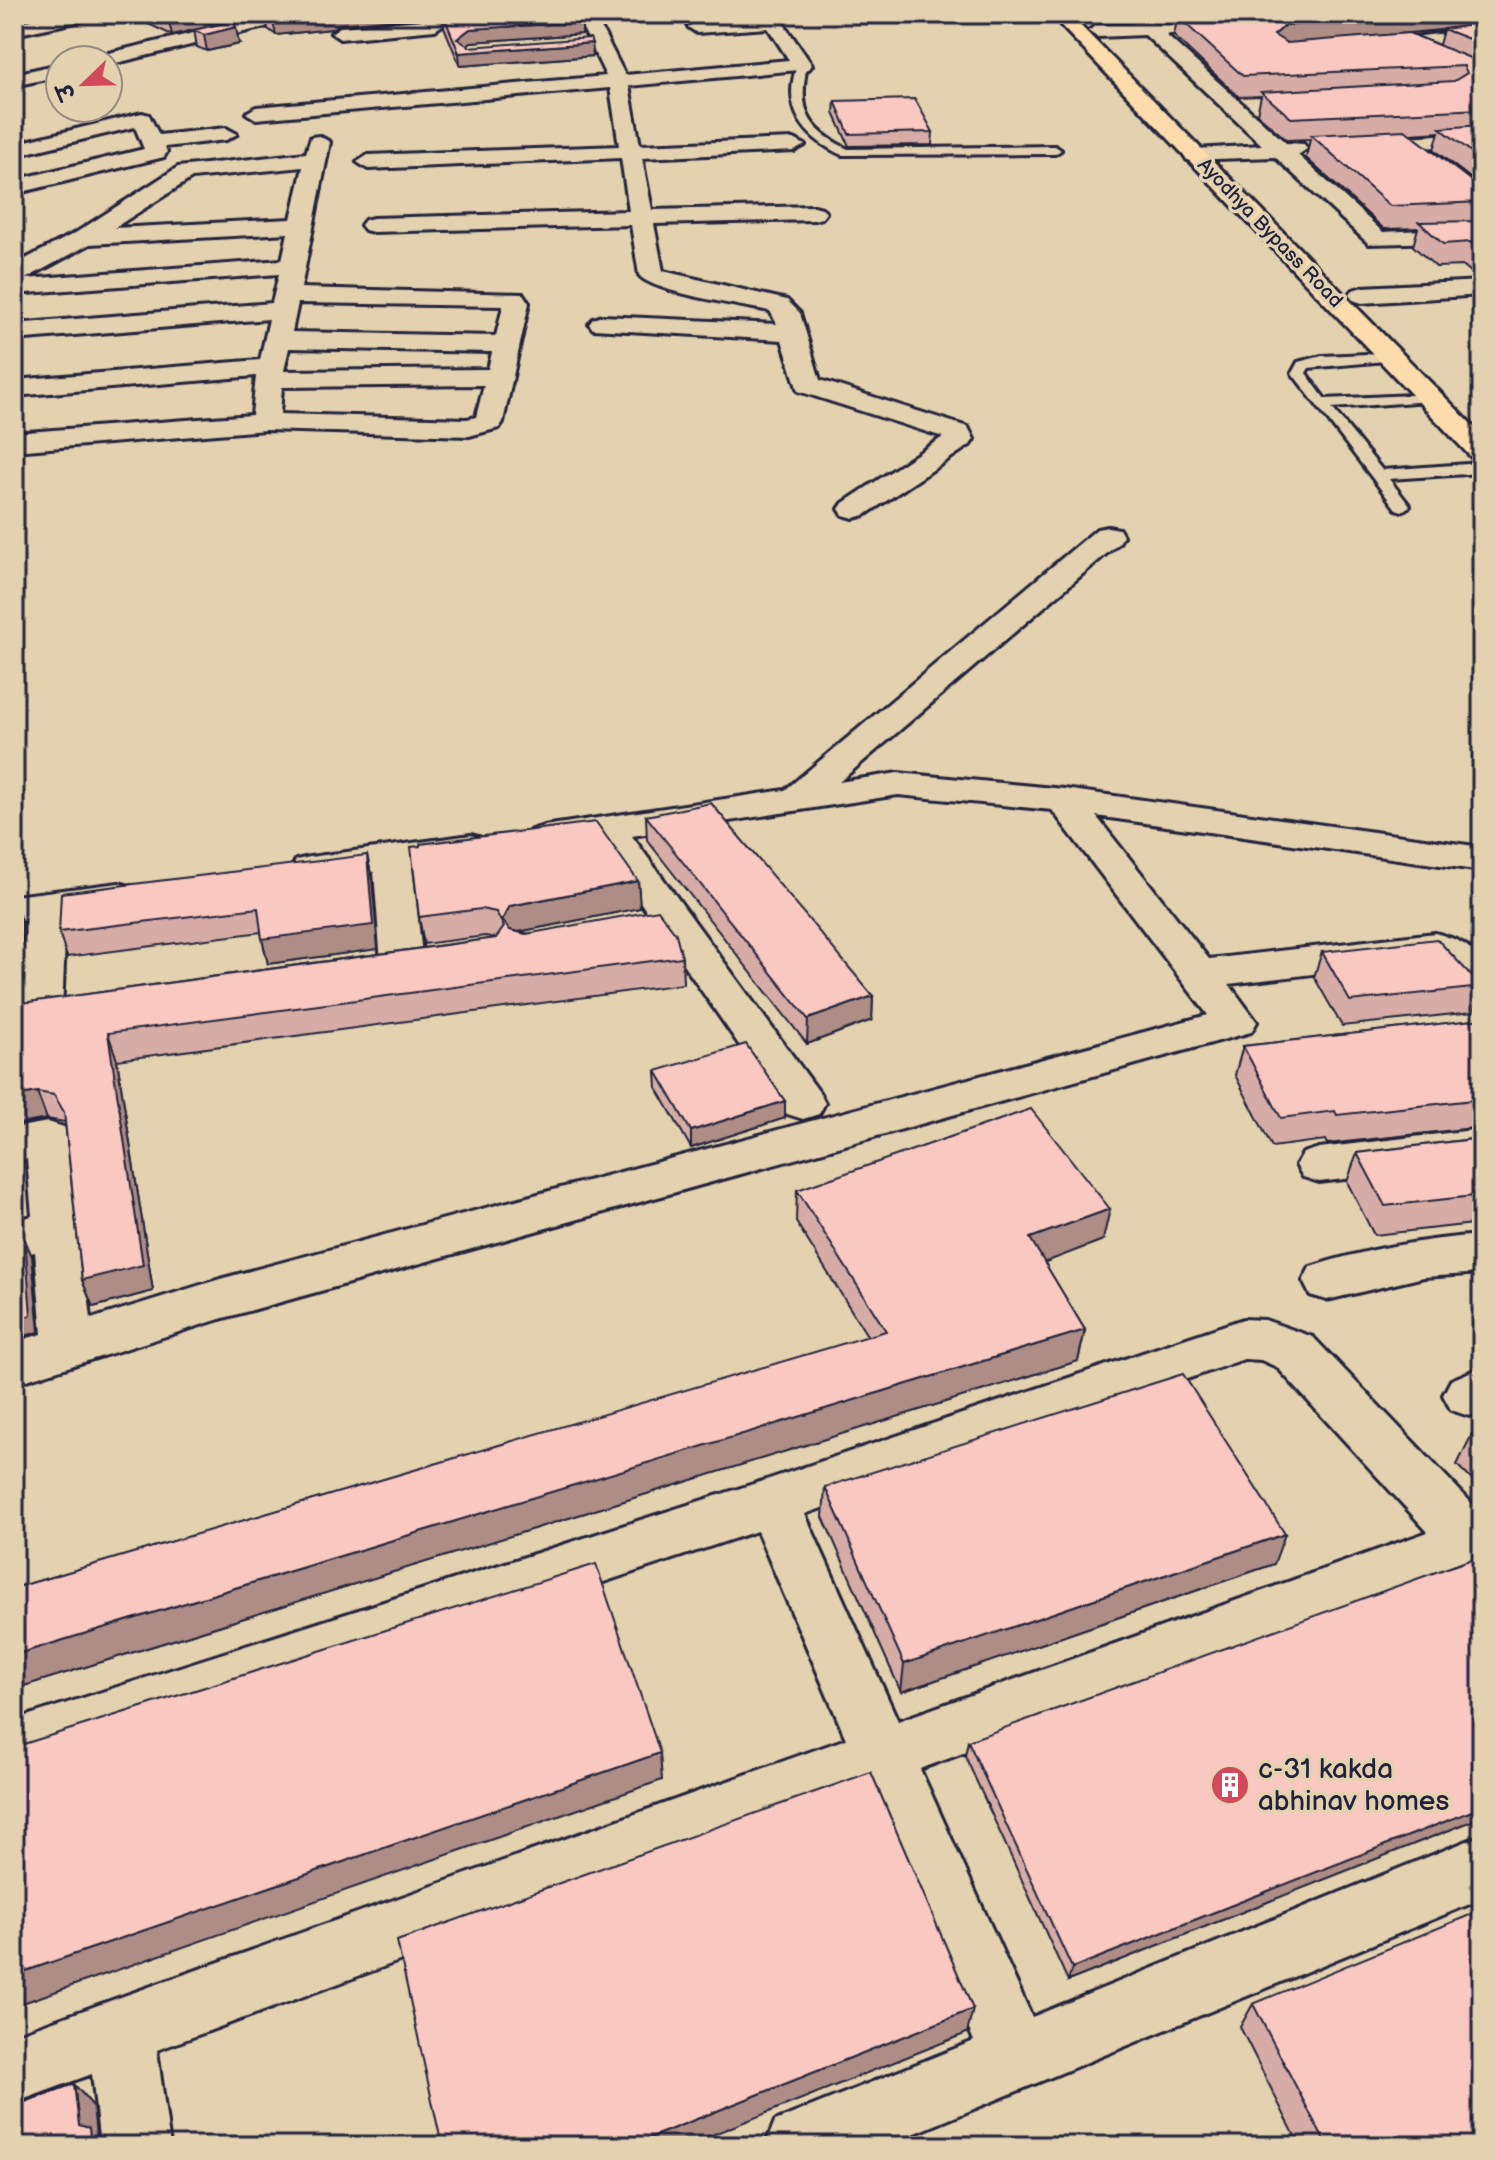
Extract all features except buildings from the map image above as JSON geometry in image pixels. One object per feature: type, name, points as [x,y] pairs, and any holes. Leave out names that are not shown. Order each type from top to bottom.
[{"type":"main road","name":"Ayodhya Bypass Road","points":[[1059,14],[1482,452]]},
{"type":"main road","name":"Ayodhya Bypass Road","points":[[1080,14],[1223,153],[1384,317]]},
{"type":"street","points":[[228,32],[204,21],[248,14]]},
{"type":"street","points":[[124,55],[296,14]]},
{"type":"street","points":[[429,15],[456,14]]},
{"type":"street","points":[[340,33],[435,24],[429,15]]},
{"type":"street","points":[[14,29],[75,17]]},
{"type":"street","points":[[256,113],[802,65],[771,18],[697,27]]},
{"type":"street","points":[[583,20],[601,42],[619,83],[649,271],[655,278],[778,305],[787,313],[808,385],[958,433],[960,439],[854,509]]},
{"type":"street","points":[[1141,22],[1377,239],[1482,234]]},
{"type":"street","points":[[1097,31],[1141,22],[1190,28]]},
{"type":"street","points":[[1365,25],[1402,45],[1444,62]]},
{"type":"street","points":[[1381,67],[1354,52],[1482,35]]},
{"type":"street","points":[[572,44],[601,42]]},
{"type":"street","points":[[760,48],[790,46]]},
{"type":"street","points":[[124,74],[215,54]]},
{"type":"street","points":[[18,89],[44,77]]},
{"type":"street","points":[[18,89],[44,88]]},
{"type":"street","points":[[1233,106],[1263,105]]},
{"type":"street","points":[[14,150],[142,119],[156,152],[14,187]]},
{"type":"street","points":[[153,144],[222,127]]},
{"type":"street","points":[[1343,147],[1482,138]]},
{"type":"street","points":[[1406,143],[1430,162]]},
{"type":"street","points":[[153,144],[186,172]]},
{"type":"street","points":[[368,162],[794,145]]},
{"type":"street","points":[[1195,155],[1312,149]]},
{"type":"street","points":[[14,275],[85,237],[186,172],[317,151],[271,373],[265,422]]},
{"type":"street","points":[[14,204],[64,175]]},
{"type":"street","points":[[279,192],[309,188]]},
{"type":"street","points":[[127,209],[173,204]]},
{"type":"street","points":[[373,225],[814,213]]},
{"type":"street","points":[[85,237],[302,225]]},
{"type":"street","points":[[14,287],[293,266]]},
{"type":"street","points":[[209,316],[215,272]]},
{"type":"street","points":[[1362,295],[1482,288]]},
{"type":"street","points":[[14,332],[209,316],[285,302],[514,299],[516,303],[489,422],[482,425],[469,428],[265,422],[14,442]]},
{"type":"street","points":[[602,324],[793,333]]},
{"type":"street","points":[[278,340],[505,344]]},
{"type":"street","points":[[14,388],[175,375],[271,373],[499,377]]},
{"type":"street","points":[[170,429],[175,375]]},
{"type":"street","points":[[799,797],[1108,536]]},
{"type":"street","points":[[282,873],[608,829],[898,784],[1064,800],[1482,859]]},
{"type":"street","points":[[14,1363],[220,1299],[1250,1037],[1064,800]]},
{"type":"street","points":[[608,829],[803,1103]]},
{"type":"street","points":[[392,857],[387,965],[444,957]]},
{"type":"street","points":[[42,1012],[30,908],[156,891]]},
{"type":"street","points":[[629,926],[672,918]]},
{"type":"street","points":[[1199,974],[1435,946],[1455,957],[1477,1017]]},
{"type":"street","points":[[14,1145],[48,1139],[36,1234],[69,1348]]},
{"type":"street","points":[[1319,1165],[1482,1146]]},
{"type":"street","points":[[1327,1281],[1424,1258],[1482,1254]]},
{"type":"street","points":[[14,1749],[772,1502],[1243,1339],[1265,1340],[1295,1352],[1477,1546],[883,1754],[14,2069]]},
{"type":"street","points":[[772,1502],[1015,2056]]},
{"type":"street","points":[[804,2145],[1482,1867]]},
{"type":"street","points":[[121,2030],[135,2146]]},
{"type":"lane","points":[[802,65],[796,101],[823,139],[846,153],[1055,150]]},
{"type":"lane","points":[[1391,357],[1322,360],[1303,365],[1299,373],[1402,506]]},
{"type":"lane","points":[[1321,404],[1429,397]]},
{"type":"lane","points":[[1378,475],[1482,468]]},
{"type":"place","name":"c-31 kakda abhinav homes","points":[[1230,1785]]}]
